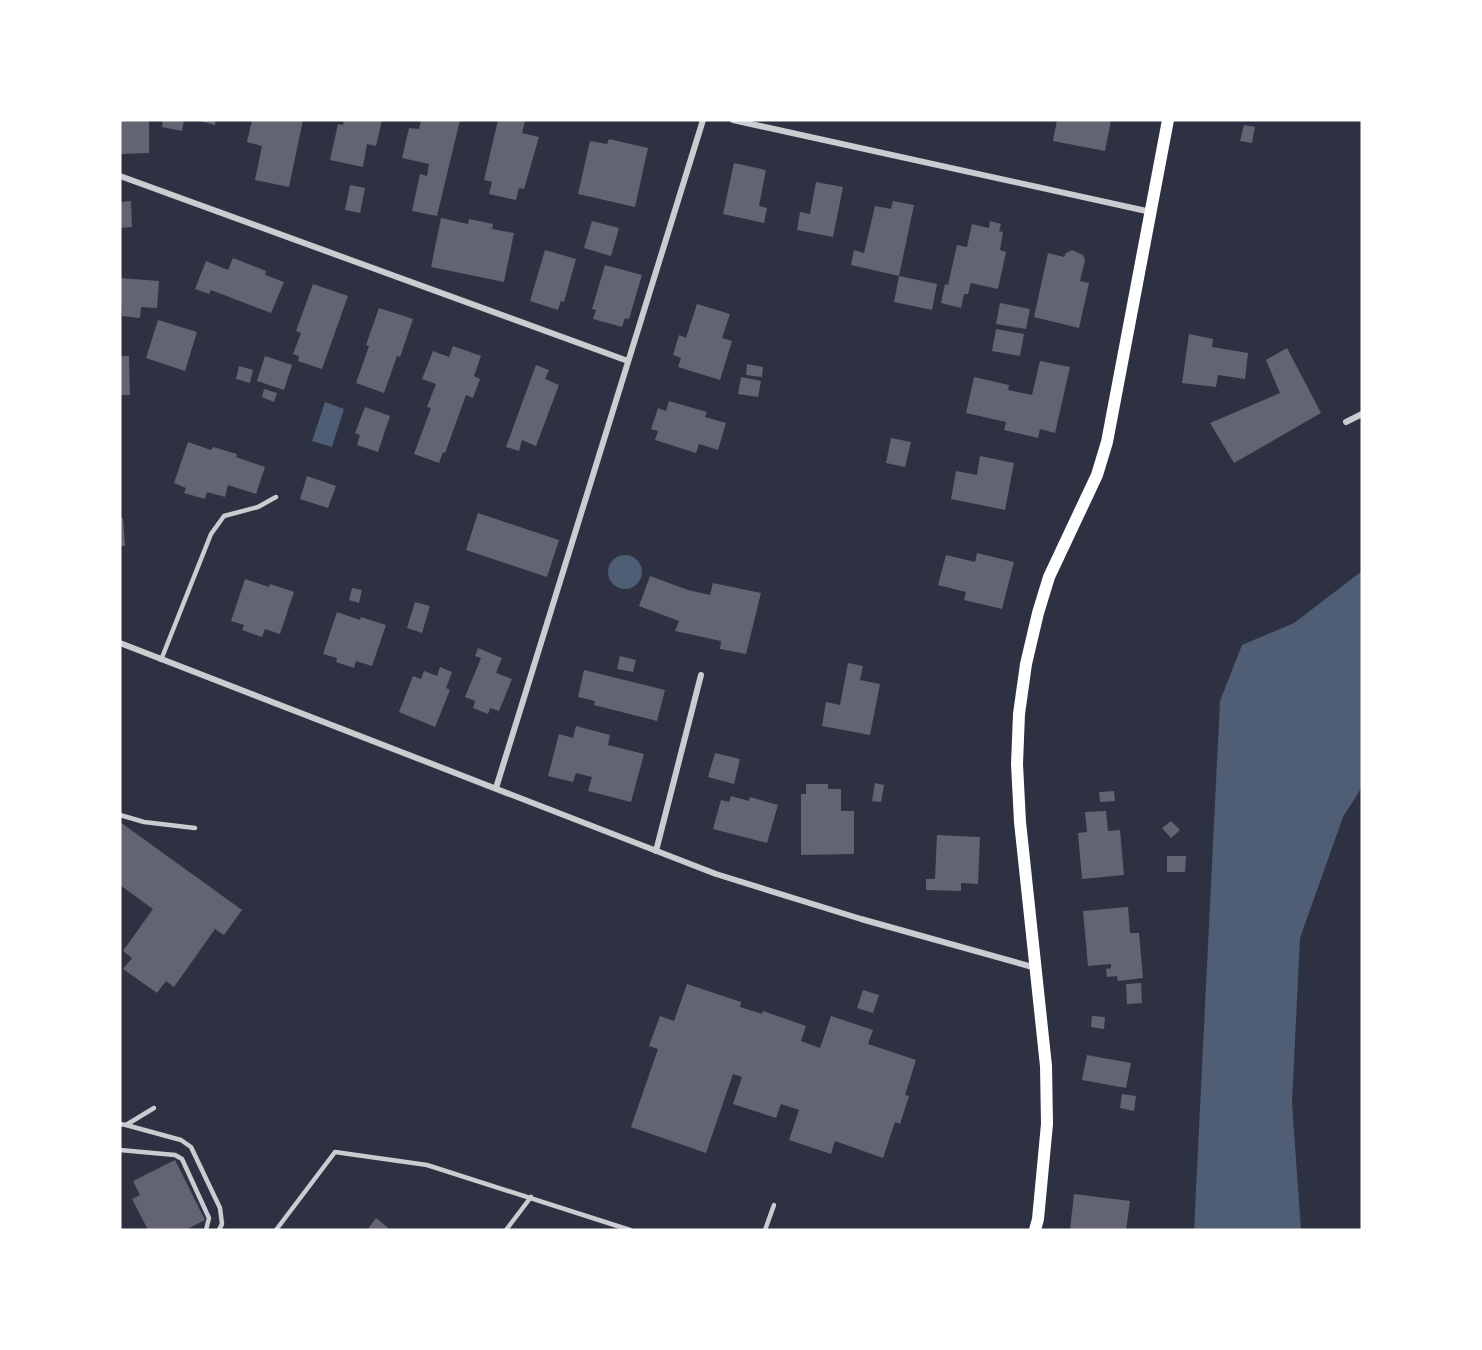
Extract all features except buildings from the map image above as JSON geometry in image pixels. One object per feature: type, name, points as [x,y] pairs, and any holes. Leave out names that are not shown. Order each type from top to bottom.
[{"type":"main road","points":[[1035,1230],[1047,1124],[1046,1066],[1020,822],[1017,764],[1020,704],[1033,633],[1046,586],[1097,474],[1107,442],[1168,120]]},
{"type":"street","points":[[496,788],[703,120]]},
{"type":"street","points":[[733,120],[1151,212]]},
{"type":"street","points":[[120,176],[628,361]]},
{"type":"street","points":[[1346,422],[1362,414]]},
{"type":"street","points":[[120,644],[716,874],[844,914],[1036,968]]},
{"type":"street","points":[[656,851],[701,675]]},
{"type":"lane","points":[[160,660],[211,534],[224,516],[258,507],[276,497]]},
{"type":"lane","points":[[120,815],[144,822],[195,828]]},
{"type":"lane","points":[[123,1125],[154,1108]]},
{"type":"lane","points":[[123,1125],[181,1140],[191,1147],[220,1208],[222,1224],[219,1230]]},
{"type":"lane","points":[[120,1150],[176,1155],[182,1159],[209,1218],[206,1230]]},
{"type":"lane","points":[[276,1230],[335,1152],[427,1165],[630,1230]]},
{"type":"lane","points":[[506,1230],[531,1197]]},
{"type":"lane","points":[[765,1230],[774,1205]]},
{"type":"water","points":[[325,402],[344,409],[332,447],[312,441]]},
{"type":"water","points":[[625,555],[637,560],[642,572],[637,584],[625,589],[613,584],[608,572],[613,560]]},
{"type":"water","points":[[1362,571],[1362,787],[1343,817],[1300,938],[1292,1103],[1301,1230],[1194,1230],[1220,701],[1242,645],[1294,623]]}]
